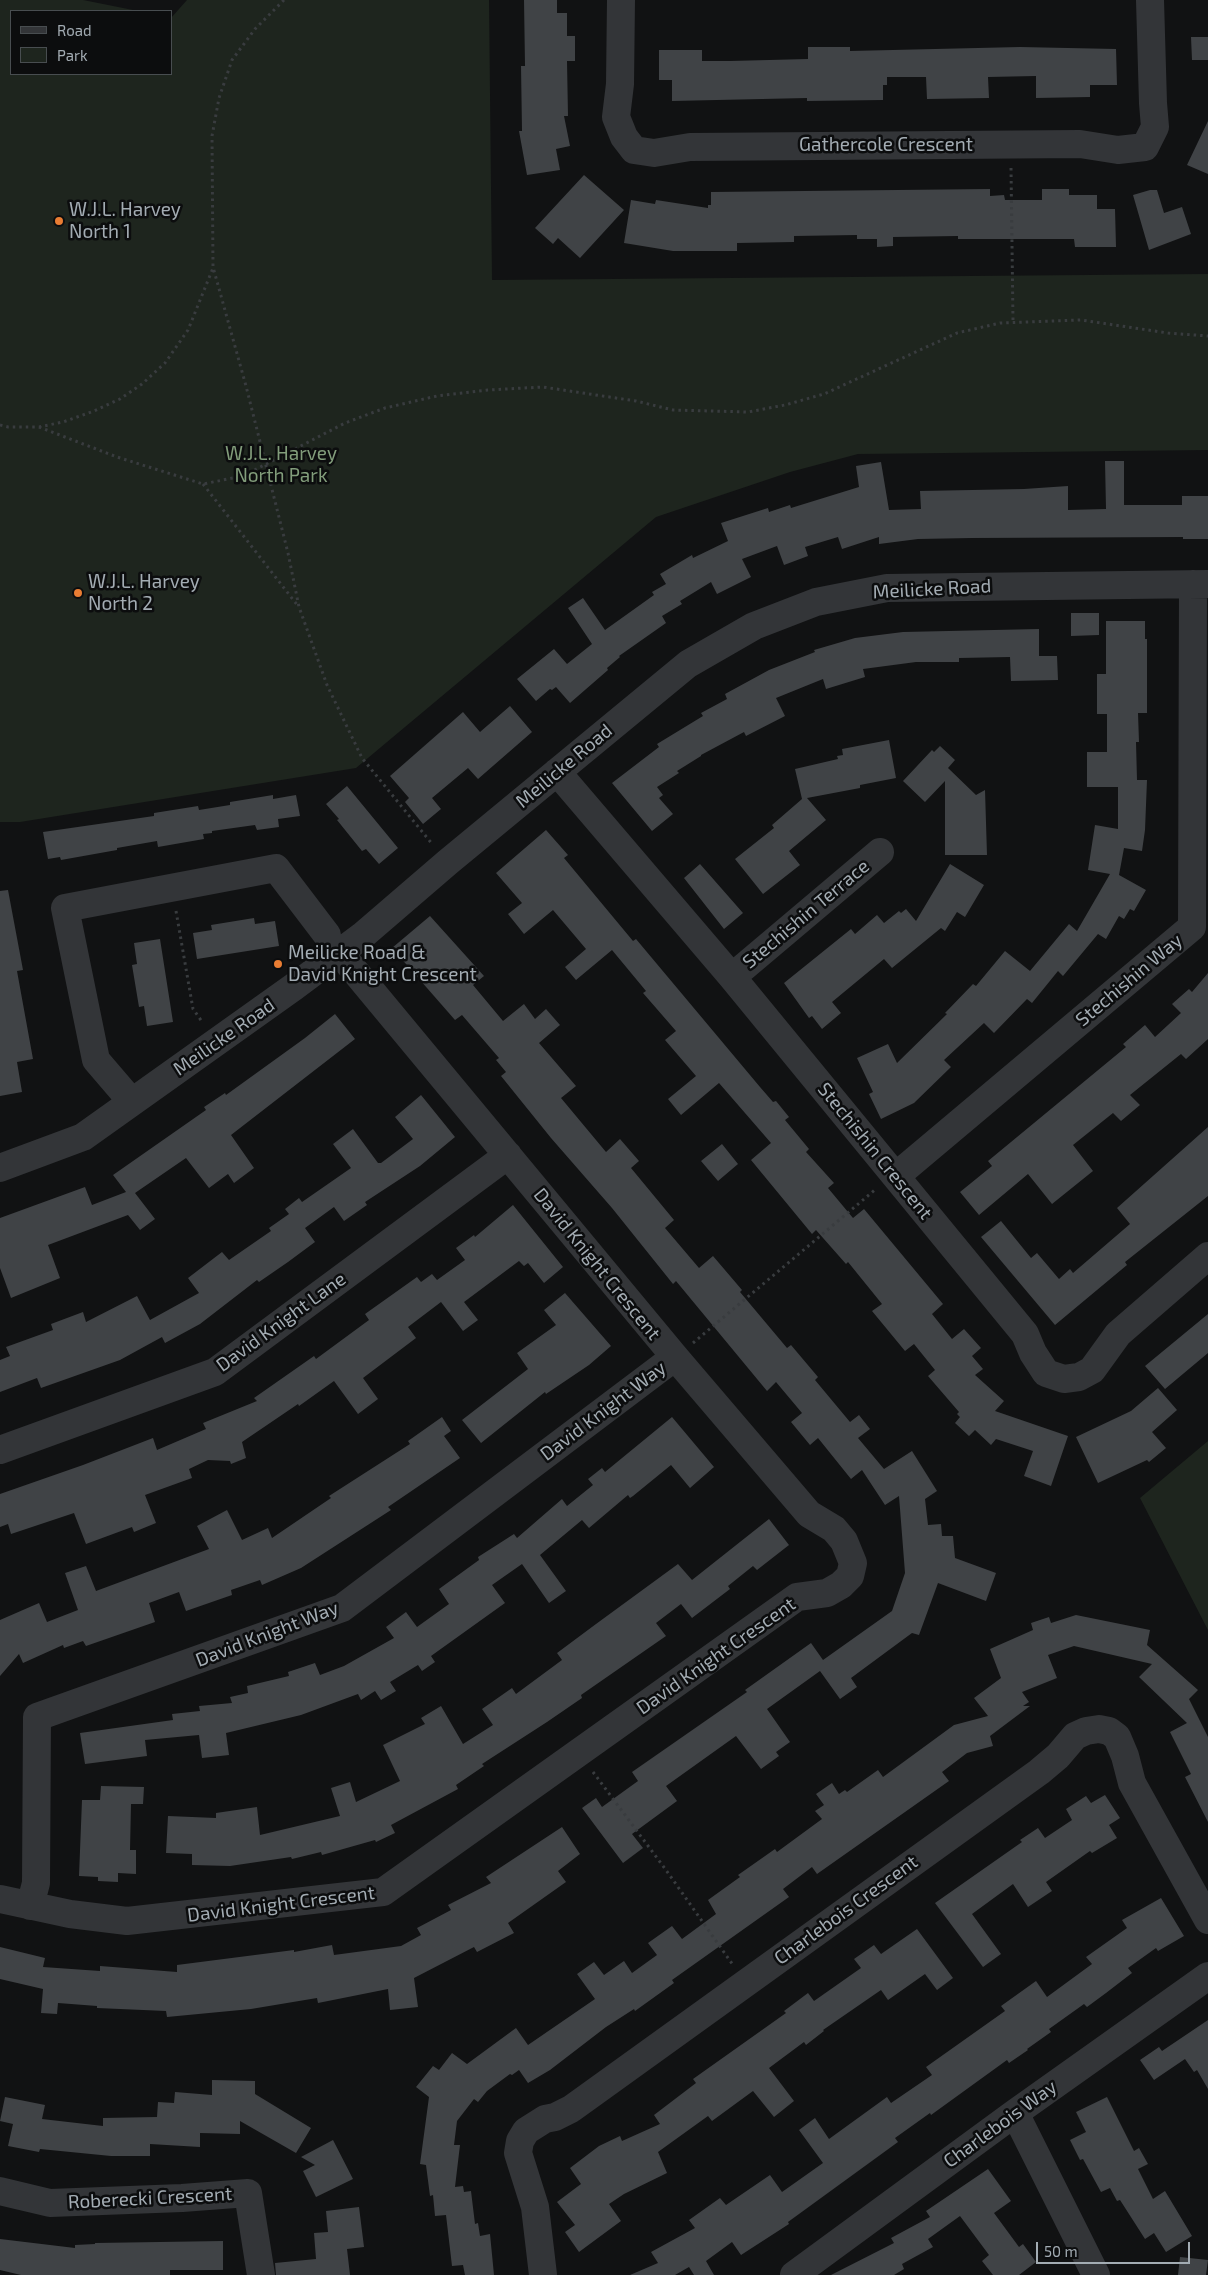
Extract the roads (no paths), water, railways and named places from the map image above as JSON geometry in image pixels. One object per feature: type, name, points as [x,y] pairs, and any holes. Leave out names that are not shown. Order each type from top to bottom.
[{"type":"street","name":"Gathercole Crescent","points":[[621,0],[620,84],[616,117],[624,137],[634,150],[654,153],[690,146],[1080,144],[1118,150],[1145,146],[1155,127],[1150,0]]},
{"type":"street","name":"Meilicke Road","points":[[0,1168],[83,1137],[216,1042],[333,944],[362,936],[688,664],[754,626],[816,602],[887,588],[1200,584]]},
{"type":"street","name":"Stechishin Way","points":[[887,1182],[1192,926],[1200,584]]},
{"type":"street","name":"Stechishin Crescent","points":[[557,772],[732,977],[887,1182],[1025,1334],[1033,1353],[1046,1373],[1064,1379],[1079,1377],[1092,1370],[1118,1334],[1208,1256]]},
{"type":"street","name":"Stechishin Terrace","points":[[732,977],[880,852]]},
{"type":"street","name":"David Knight Crescent","points":[[0,1899],[77,1915],[134,1921],[383,1892],[797,1597],[827,1592],[841,1585],[850,1576],[853,1563],[844,1541],[834,1529],[809,1514],[684,1350],[508,1155],[333,944],[276,868],[65,908],[96,1060],[132,1102]]},
{"type":"street","name":"David Knight Lane","points":[[0,1450],[215,1372],[508,1155]]},
{"type":"street","name":"David Knight Way","points":[[30,1906],[36,1883],[37,1717],[342,1608],[684,1350]]},
{"type":"street","name":"Charlebois Crescent","points":[[543,2275],[535,2207],[518,2153],[520,2141],[526,2132],[546,2120],[571,2109],[1039,1772],[1058,1756],[1075,1736],[1086,1730],[1099,1729],[1108,1731],[1121,1743],[1132,1783],[1208,1920]]},
{"type":"street","name":"Charlebois Way","points":[[798,2274],[1015,2113],[1208,1976]]},
{"type":"street","points":[[1015,2113],[1096,2275]]},
{"type":"street","name":"Roberecki Crescent","points":[[0,2191],[50,2202],[182,2198],[248,2193],[261,2275]]},
{"type":"place","name":"W.J.L. Harvey North 1","points":[[59,221]]},
{"type":"place","name":"W.J.L. Harvey North 2","points":[[78,593]]},
{"type":"place","name":"Meilicke Road & David Knight Crescent","points":[[278,964]]},
{"type":"park label","name":"W.J.L. Harvey North Park","points":[[281,465]]}]
